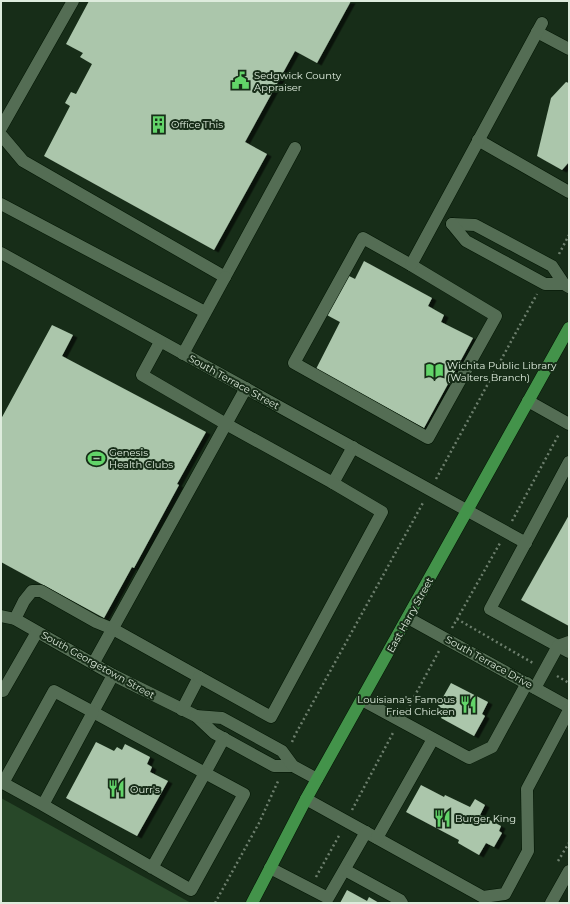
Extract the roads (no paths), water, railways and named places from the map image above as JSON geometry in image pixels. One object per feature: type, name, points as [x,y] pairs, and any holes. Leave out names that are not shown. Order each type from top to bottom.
[{"type":"main road","name":"East Harry Street","points":[[252,903],[317,779],[569,328]]},
{"type":"street","points":[[1,128],[73,1]]},
{"type":"street","points":[[411,265],[539,27],[569,49]]},
{"type":"street","points":[[1,135],[24,162],[225,277]]},
{"type":"street","points":[[478,140],[569,192]]},
{"type":"street","points":[[183,354],[295,148]]},
{"type":"street","points":[[1,204],[205,312]]},
{"type":"street","points":[[452,224],[476,225],[552,266],[566,285],[543,283],[466,241],[452,224]]},
{"type":"street","points":[[363,238],[411,265],[496,316],[428,438],[294,363],[363,238]]},
{"type":"street","name":"South Terrace Street","points":[[1,253],[526,543]]},
{"type":"street","points":[[15,619],[24,601],[32,592],[41,591],[96,622],[113,629],[271,717],[382,512],[142,375],[160,342]]},
{"type":"street","points":[[93,664],[246,388]]},
{"type":"street","points":[[528,401],[567,423]]},
{"type":"street","points":[[333,483],[353,447]]},
{"type":"street","points":[[569,462],[490,609],[564,644],[569,652]]},
{"type":"street","name":"South Georgetown Street","points":[[1,616],[15,619],[113,676],[182,710],[196,716],[222,718],[282,751],[288,763],[317,779]]},
{"type":"street","name":"South Terrace Drive","points":[[408,618],[569,708]]},
{"type":"street","points":[[2,691],[37,632]]},
{"type":"street","points":[[362,700],[469,758],[492,747],[531,686],[564,644]]},
{"type":"street","points":[[43,805],[113,676]]},
{"type":"street","points":[[182,710],[198,677]]},
{"type":"street","points":[[54,691],[205,773],[244,794],[191,890],[2,783],[54,691]]},
{"type":"street","points":[[306,799],[483,897],[505,894],[528,851],[527,789],[569,708]]},
{"type":"street","name":"South Georgetown Street","points":[[196,716],[214,733],[274,766],[288,763]]},
{"type":"street","points":[[152,868],[224,738]]},
{"type":"street","points":[[270,868],[309,888],[327,901],[345,870],[371,835],[433,739]]},
{"type":"street","points":[[345,870],[401,901]]},
{"type":"street","points":[[551,903],[569,871]]},
{"type":"place","name":"Sedgwick County Appraiser","points":[[241,81]]},
{"type":"place","name":"Office This","points":[[158,124]]},
{"type":"place","name":"Wichita Public Library (Walters Branch)","points":[[434,371]]},
{"type":"place","name":"Genesis Health Clubs","points":[[96,458]]},
{"type":"place","name":"Louisiana's Famous Fried Chicken","points":[[468,705]]},
{"type":"place","name":"Ourr's","points":[[117,789]]},
{"type":"place","name":"Burger King","points":[[442,818]]}]
